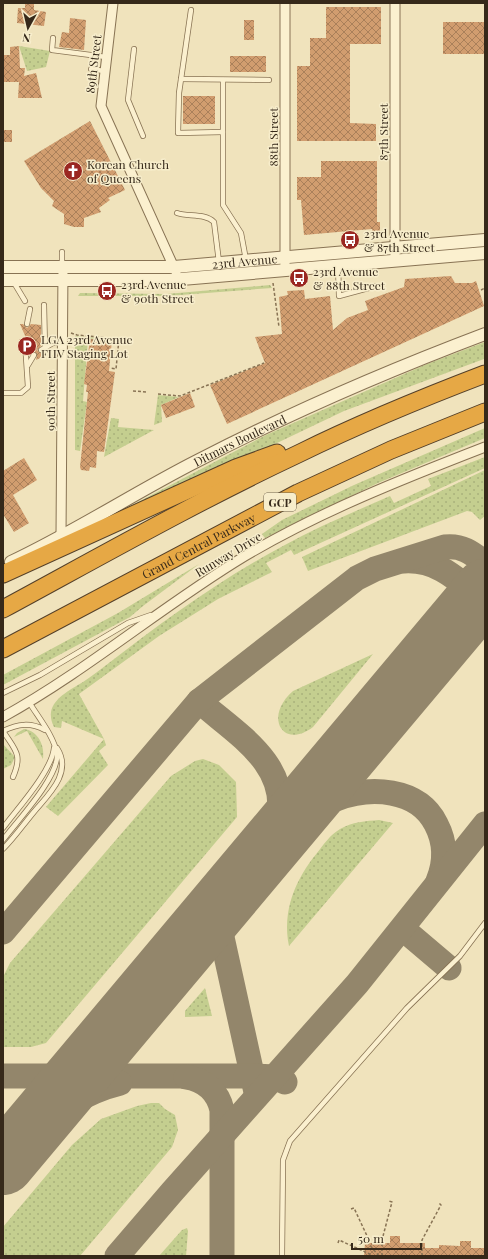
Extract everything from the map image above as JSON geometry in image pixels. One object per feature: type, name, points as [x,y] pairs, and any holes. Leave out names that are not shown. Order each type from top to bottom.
[{"type":"highway","points":[[3,574],[236,468],[359,425],[485,374]]},
{"type":"highway","name":"Grand Central Parkway","points":[[3,649],[298,493],[391,450],[485,412]]},
{"type":"highway","points":[[3,609],[243,480],[359,425]]},
{"type":"highway","points":[[3,652],[23,639]]},
{"type":"street","name":"89th Street","points":[[113,3],[101,106],[179,280]]},
{"type":"street","name":"88th Street","points":[[285,3],[285,270]]},
{"type":"street","name":"87th Street","points":[[395,3],[395,261]]},
{"type":"street","name":"23rd Avenue","points":[[3,268],[174,268],[485,240]]},
{"type":"street","name":"23rd Avenue","points":[[7,280],[179,280],[485,253]]},
{"type":"street","name":"90th Street","points":[[62,268],[62,535]]},
{"type":"street","name":"Ditmars Boulevard","points":[[3,565],[62,535],[174,473],[267,426],[370,379],[485,334]]},
{"type":"street","name":"Runway Drive","points":[[3,717],[29,702],[135,632],[162,611],[218,573],[276,540],[367,496],[485,447]]},
{"type":"lane","points":[[191,10],[181,79],[178,133],[223,132]]},
{"type":"lane","points":[[53,38],[52,50],[106,57]]},
{"type":"lane","points":[[134,49],[128,100],[143,136]]},
{"type":"lane","points":[[91,69],[104,71]]},
{"type":"lane","points":[[181,79],[269,80]]},
{"type":"lane","points":[[222,80],[223,205],[241,232],[248,273]]},
{"type":"lane","points":[[177,214],[190,217],[206,217],[214,222],[219,263]]},
{"type":"lane","points":[[62,252],[62,268]]},
{"type":"lane","points":[[338,266],[339,296],[376,286]]},
{"type":"lane","points":[[7,280],[25,301]]},
{"type":"lane","points":[[44,305],[43,349],[53,343],[62,343]]},
{"type":"lane","points":[[27,324],[30,309]]},
{"type":"lane","points":[[3,393],[25,391],[28,384],[26,342]]},
{"type":"lane","points":[[28,367],[34,355]]},
{"type":"lane","points":[[3,693],[40,675],[128,623],[162,611]]},
{"type":"lane","points":[[3,849],[56,785],[62,765],[61,756],[29,702]]},
{"type":"lane","points":[[13,777],[19,762],[18,755],[3,731],[19,724],[26,724],[47,731]]},
{"type":"lane","points":[[3,828],[47,770],[53,754],[54,744]]},
{"type":"lane","points":[[3,840],[52,775],[56,762],[54,744]]},
{"type":"lane","points":[[282,1256],[283,1160],[290,1141],[408,1008],[453,964],[485,924]]},
{"type":"path","points":[[273,283],[279,328]]},
{"type":"path","points":[[481,290],[485,288]]},
{"type":"path","points":[[62,329],[77,335],[120,338],[116,368],[110,368]]},
{"type":"path","points":[[158,394],[180,396],[264,363]]},
{"type":"path","points":[[133,391],[147,392]]},
{"type":"path","points":[[380,1256],[392,1202],[389,1201]]},
{"type":"path","points":[[422,1256],[422,1243],[441,1205],[439,1203]]},
{"type":"path","points":[[351,1209],[354,1208],[368,1238],[368,1243],[380,1256]]},
{"type":"path","points":[[338,1243],[339,1240],[374,1256]]},
{"type":"green space","points":[[19,46],[50,51],[46,67],[27,71]]},
{"type":"green space","points":[[270,285],[272,288],[167,296],[78,296],[80,293],[166,294]]},
{"type":"green space","points":[[75,336],[99,338],[88,339],[83,401],[87,402],[80,451],[75,450]]},
{"type":"green space","points":[[485,342],[484,359],[344,411],[227,467],[98,523],[266,435],[427,364]]},
{"type":"green space","points":[[158,395],[179,397],[161,405],[162,422],[154,425]]},
{"type":"green space","points":[[111,418],[119,419],[118,427],[154,430],[104,457]]},
{"type":"green space","points":[[485,428],[485,438],[378,483],[265,538],[262,534],[282,520],[354,485]]},
{"type":"green space","points":[[485,457],[485,468],[294,555],[291,550],[266,563],[272,572],[218,599],[159,636],[79,694],[104,739],[62,721],[61,728],[54,727],[51,719],[51,711],[58,699],[89,678],[169,618],[214,587],[259,559],[309,532],[390,496],[394,503],[431,486],[428,479]]},
{"type":"green space","points":[[485,470],[485,516],[480,520],[472,512],[467,511],[308,571],[302,557]]},
{"type":"green space","points":[[199,564],[130,617],[3,685],[3,675],[118,613]]},
{"type":"green space","points":[[373,654],[313,727],[302,733],[293,735],[286,733],[280,727],[278,720],[279,711],[284,701],[293,691]]},
{"type":"green space","points":[[24,729],[29,730],[40,740],[43,749],[43,759],[27,731],[14,737],[17,733]]},
{"type":"green space","points":[[104,739],[106,745],[99,751],[108,765],[58,816],[46,807]]},
{"type":"green space","points":[[3,744],[15,757],[11,765],[3,769]]},
{"type":"green space","points":[[203,759],[219,765],[236,782],[237,817],[46,1043],[31,1047],[3,1047],[3,977],[10,963],[171,776],[195,761]]},
{"type":"green space","points":[[379,820],[393,823],[289,946],[287,920],[289,908],[292,896],[309,863],[327,840],[340,829],[354,823]]},
{"type":"green space","points":[[205,988],[212,1016],[185,1017],[185,1011]]},
{"type":"green space","points":[[159,1103],[175,1115],[178,1130],[172,1147],[80,1256],[3,1256],[3,1227],[72,1145],[101,1119],[137,1106]]},
{"type":"green space","points":[[187,1228],[186,1256],[159,1256],[182,1230]]},
{"type":"building","points":[[25,3],[34,3],[34,10],[46,12],[44,26],[17,23],[18,8],[25,8]]},
{"type":"building","points":[[326,7],[381,7],[381,44],[350,44],[350,123],[376,124],[376,141],[297,141],[297,66],[310,66],[310,38],[326,38]]},
{"type":"building","points":[[70,18],[86,20],[84,50],[59,47],[62,32],[69,33]]},
{"type":"building","points":[[244,20],[254,20],[254,40],[244,40]]},
{"type":"building","points":[[443,22],[485,22],[485,54],[443,54]]},
{"type":"building","points":[[19,46],[20,68],[25,68],[24,76],[36,73],[42,98],[18,98],[19,82],[3,82],[3,55],[10,55],[10,47]]},
{"type":"building","points":[[230,56],[266,56],[266,72],[230,72]]},
{"type":"building","points":[[183,96],[215,96],[215,124],[183,124]]},
{"type":"building","name":"Korean Church of Queens","points":[[90,121],[125,190],[108,198],[110,200],[99,208],[101,212],[84,218],[84,227],[74,227],[64,224],[64,214],[52,206],[54,201],[41,188],[24,161]]},
{"type":"building","points":[[3,130],[12,130],[12,142],[3,142]]},
{"type":"building","points":[[321,161],[377,161],[377,222],[380,222],[380,232],[372,232],[372,229],[304,235],[301,200],[297,200],[297,177],[321,177]]},
{"type":"building","points":[[451,276],[455,283],[472,283],[476,281],[484,306],[227,424],[210,385],[265,363],[255,337],[282,334],[279,297],[288,295],[287,291],[304,290],[305,299],[330,296],[333,330],[347,318],[368,310],[365,301],[404,287],[405,279]]},
{"type":"building","points":[[20,324],[23,324],[27,328],[31,324],[41,325],[41,346],[37,350],[44,356],[36,360],[37,354],[32,352]]},
{"type":"building","points":[[90,339],[112,340],[109,371],[115,372],[104,452],[97,451],[96,468],[90,467],[89,471],[81,470],[80,467],[88,392],[86,392],[87,385],[84,384]]},
{"type":"building","points":[[190,393],[195,407],[166,418],[161,405]]},
{"type":"building","points":[[24,458],[37,480],[13,495],[29,523],[14,532],[3,514],[3,471]]},
{"type":"building","points":[[390,1236],[400,1236],[400,1243],[425,1243],[425,1248],[439,1248],[439,1245],[460,1246],[460,1241],[471,1241],[471,1248],[485,1248],[485,1256],[364,1256],[365,1243],[390,1243]]},
{"type":"taxiway","points":[[3,932],[199,701],[357,578],[375,569],[445,547],[457,547],[471,553],[485,563]]},
{"type":"taxiway","points":[[404,561],[426,563],[445,571],[479,597]]},
{"type":"taxiway","points":[[199,701],[243,738],[257,752],[268,766],[276,783],[280,801],[278,821],[267,850]]},
{"type":"taxiway","points":[[288,826],[323,804],[349,795],[363,792],[378,792],[392,793],[405,797],[418,803],[428,812],[436,824],[442,838],[444,860],[438,881]]},
{"type":"taxiway","points":[[117,1256],[357,984],[485,824]]},
{"type":"taxiway","points":[[216,910],[256,1092]]},
{"type":"taxiway","points":[[403,929],[449,968]]},
{"type":"taxiway","points":[[3,1076],[252,1076],[275,1077],[285,1082]]},
{"type":"taxiway","points":[[186,1077],[199,1081],[210,1088],[214,1092],[222,1110],[222,1256]]},
{"type":"taxiway","points":[[25,1138],[46,1120],[69,1104],[93,1092],[120,1083]]},
{"type":"runway","points":[[3,1164],[485,590]]},
{"type":"place","name":"Korean Church of Queens","points":[[73,171]]},
{"type":"place","name":"23rd Avenue & 87th Street","points":[[350,240]]},
{"type":"place","name":"23rd Avenue & 88th Street","points":[[299,278]]},
{"type":"place","name":"23rd Avenue & 90th Street","points":[[107,291]]},
{"type":"place","name":"LGA 23rd Avenue FHV Staging Lot","points":[[27,346]]}]
